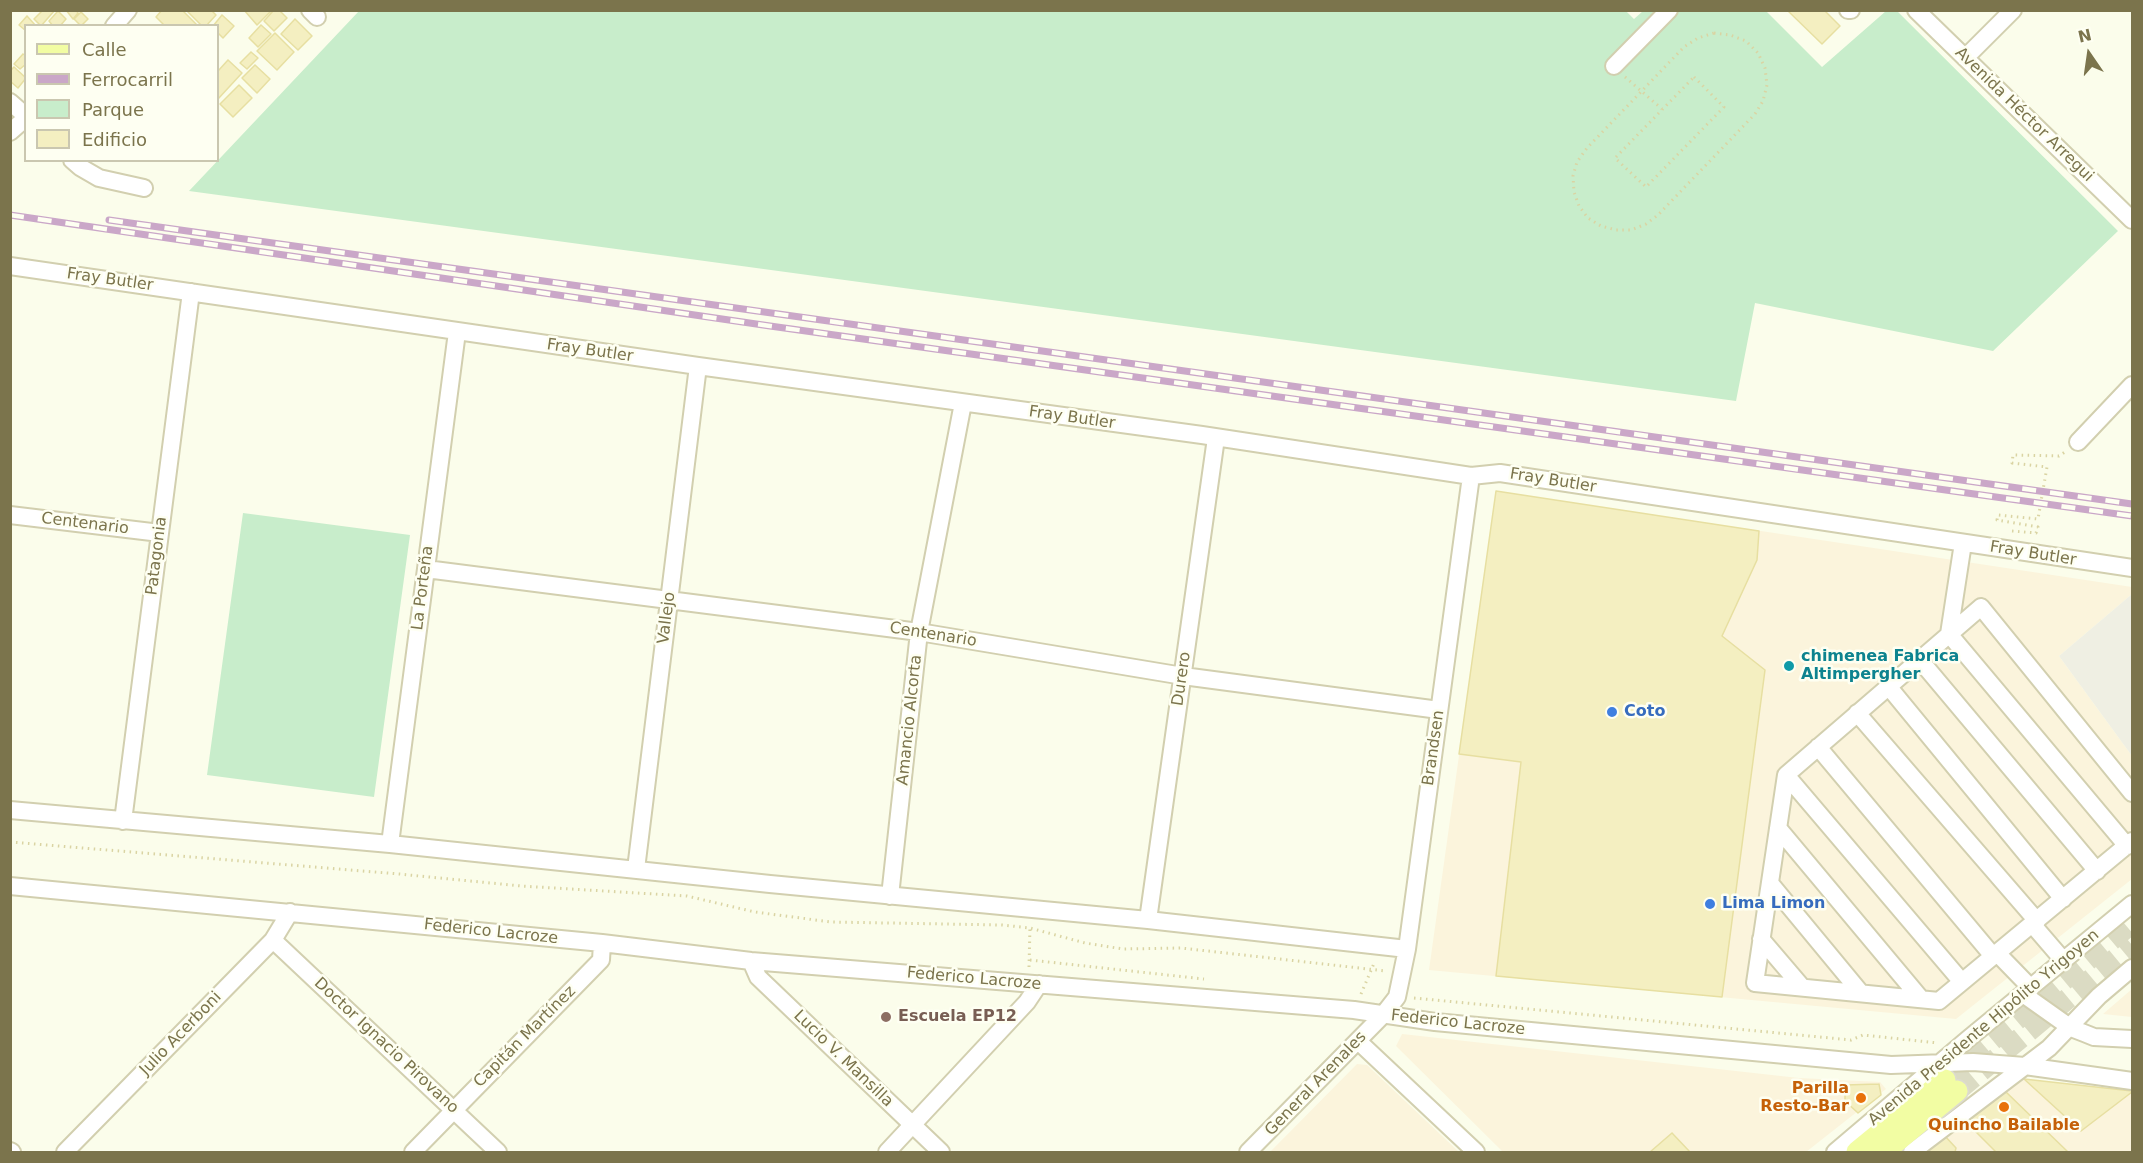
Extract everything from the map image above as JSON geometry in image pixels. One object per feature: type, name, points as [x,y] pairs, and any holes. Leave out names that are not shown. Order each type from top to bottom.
[{"type":"main road","name":"Avenida Presidente Hipólito Yrigoyen","points":[[1857,1152],[1947,1078]]},
{"type":"main road","name":"Avenida Presidente Hipólito Yrigoyen","points":[[1884,1152],[1947,1078]]},
{"type":"street","points":[[116,24],[128,10]]},
{"type":"street","points":[[1614,66],[1669,10]]},
{"type":"street","name":"Avenida Héctor Arregui","points":[[1916,10],[2133,220]]},
{"type":"street","points":[[1965,58],[2013,10]]},
{"type":"street","points":[[10,102],[24,115]]},
{"type":"street","points":[[10,132],[24,119]]},
{"type":"street","points":[[74,162],[99,178],[144,188]]},
{"type":"street","name":"Fray Butler","points":[[10,266],[1471,476],[1500,473],[2133,568]]},
{"type":"street","name":"Patagonia","points":[[123,821],[191,292]]},
{"type":"street","name":"La Porteña","points":[[390,844],[457,332]]},
{"type":"street","name":"Vallejo","points":[[636,869],[698,366]]},
{"type":"street","points":[[2078,442],[2133,385]]},
{"type":"street","name":"Amancio Alcorta","points":[[890,896],[919,632],[963,403]]},
{"type":"street","name":"Durero","points":[[1148,920],[1216,438]]},
{"type":"street","name":"Brandsen","points":[[1383,1015],[1397,997],[1407,949],[1471,476]]},
{"type":"street","name":"Centenario","points":[[10,515],[160,533]]},
{"type":"street","points":[[1963,543],[1949,634],[2130,844],[1939,1001],[1755,982],[1786,775],[1919,659],[1949,634],[1981,607],[2133,794]]},
{"type":"street","name":"Centenario","points":[[426,569],[919,632],[1182,676],[1439,710]]},
{"type":"street","points":[[1919,659],[2097,871]]},
{"type":"street","points":[[1888,686],[2063,899]]},
{"type":"street","points":[[1857,713],[2063,960]]},
{"type":"street","points":[[1818,747],[2027,991],[2071,1028],[2094,1037],[2133,1039]]},
{"type":"street","points":[[1786,775],[1962,982]]},
{"type":"street","points":[[10,810],[390,844],[890,896],[1148,920],[1407,949]]},
{"type":"street","points":[[1778,828],[1921,999]]},
{"type":"street","points":[[1770,883],[1861,993]]},
{"type":"street","name":"Federico Lacroze","points":[[10,886],[602,943],[751,961],[1354,1010],[1446,1023],[1891,1065],[1947,1078],[1972,1062],[2025,1066],[2133,1081]]},
{"type":"street","name":"Avenida Presidente Hipólito Yrigoyen","points":[[1836,1152],[1947,1078],[2027,991],[2133,904]]},
{"type":"street","name":"Julio Acerboni","points":[[65,1152],[273,940],[290,912]]},
{"type":"street","points":[[1761,939],[1802,987]]},
{"type":"street","name":"Doctor Ignacio Pirovano","points":[[273,940],[498,1152]]},
{"type":"street","name":"Capitán Martínez","points":[[413,1152],[601,960],[602,943]]},
{"type":"street","name":"Lucio V. Mansilla","points":[[751,961],[758,977],[941,1152]]},
{"type":"street","points":[[1922,1149],[2071,1028],[2099,996],[2133,968]]},
{"type":"street","points":[[887,1152],[1027,1002],[1032,983]]},
{"type":"street","name":"General Arenales","points":[[1248,1152],[1383,1015]]},
{"type":"street","points":[[1358,1041],[1476,1152]]},
{"type":"path","points":[[1714,33],[1730,34],[1746,42],[1758,53],[1765,68],[1767,85],[1763,101],[1755,114],[1658,215],[1646,224],[1631,230],[1616,230],[1601,226],[1588,218],[1576,199],[1573,176],[1577,162],[1587,148],[1642,91],[1684,47],[1698,38],[1714,33]]},
{"type":"path","points":[[1614,66],[1662,109]]},
{"type":"path","points":[[1694,77],[1724,107],[1646,188],[1615,158],[1662,109],[1694,77]]},
{"type":"path","points":[[2003,531],[2036,533],[2038,527],[1997,520],[1998,515],[2038,519],[2047,467],[2012,463],[2013,455],[2059,456],[2078,442]]},
{"type":"path","points":[[10,842],[531,887],[687,896],[755,912],[831,922],[1002,925],[1030,928],[1085,943],[1123,949],[1181,948],[1402,972]]},
{"type":"path","points":[[1030,909],[1032,983]]},
{"type":"path","points":[[1354,1010],[1382,946]]},
{"type":"path","points":[[1030,960],[1207,980]]},
{"type":"path","points":[[1361,993],[1851,1040],[1863,1035],[1944,1044]]},
{"type":"shaded area","points":[[1496,491],[2132,587],[2132,594],[2059,656],[2132,756],[2132,879],[1956,1019],[1429,970]]},
{"type":"shaded area","points":[[2132,594],[2132,756],[2059,656]]},
{"type":"shaded area","points":[[2132,989],[2132,1017],[2103,1014]]},
{"type":"shaded area","points":[[1402,1034],[1799,1078],[1880,1082],[1886,1089],[1806,1152],[1503,1152],[1396,1046]]},
{"type":"shaded area","points":[[1357,1064],[1367,1065],[1459,1152],[1270,1152]]},
{"type":"shaded area","points":[[2024,1079],[2132,1091],[2132,1152],[1925,1152]]},
{"type":"green space","points":[[1625,10],[1634,19],[1643,11],[1765,10],[1822,67],[1886,11],[1896,10],[2118,231],[1993,351],[1755,303],[1736,401],[189,191],[216,162],[219,162],[219,159],[359,11]]},
{"type":"green space","points":[[243,513],[410,535],[374,797],[207,775]]},
{"type":"building","points":[[43,10],[55,10],[43,24],[39,24],[34,19]]},
{"type":"building","points":[[66,10],[76,10],[78,13],[73,19]]},
{"type":"building","points":[[162,10],[182,10],[196,24],[163,24],[156,17]]},
{"type":"building","points":[[186,10],[211,10],[216,15],[208,24],[200,24]]},
{"type":"building","points":[[244,10],[270,10],[271,11],[257,25]]},
{"type":"building","points":[[274,10],[279,10],[287,18],[274,31],[264,21]]},
{"type":"building","points":[[1787,10],[1824,10],[1840,26],[1822,44]]},
{"type":"building","points":[[58,11],[66,19],[62,24],[51,24],[49,21]]},
{"type":"building","points":[[81,12],[88,19],[83,24],[79,24],[74,19]]},
{"type":"building","points":[[222,15],[234,26],[223,38],[219,34],[219,24],[215,24]]},
{"type":"building","points":[[27,16],[34,24],[24,24],[24,29],[19,25]]},
{"type":"building","points":[[295,19],[312,36],[298,50],[281,34]]},
{"type":"building","points":[[261,25],[271,34],[258,47],[249,38]]},
{"type":"building","points":[[275,33],[294,52],[277,70],[257,51]]},
{"type":"building","points":[[251,52],[258,58],[247,69],[240,63]]},
{"type":"building","points":[[24,55],[24,66],[20,69],[14,64]]},
{"type":"building","points":[[228,60],[242,73],[219,98],[219,70]]},
{"type":"building","points":[[255,65],[270,79],[257,93],[242,78]]},
{"type":"building","points":[[14,67],[24,76],[24,80],[18,88],[10,81],[10,71]]},
{"type":"building","points":[[239,85],[252,98],[233,117],[220,104]]},
{"type":"building","name":"Coto","points":[[1496,491],[1759,531],[1757,560],[1722,636],[1765,670],[1722,997],[1496,976],[1521,762],[1459,754]]},
{"type":"building","points":[[2024,1079],[2132,1091],[2132,1092],[2081,1131]]},
{"type":"building","name":"Parilla Resto-Bar","points":[[1879,1084],[1881,1095],[1858,1113],[1845,1101],[1845,1085]]},
{"type":"building","name":"Quincho Bailable","points":[[2006,1092],[2068,1152],[1996,1152],[1966,1122]]},
{"type":"building","points":[[1672,1133],[1690,1152],[1650,1152]]},
{"type":"building","points":[[1944,1135],[1956,1148],[1955,1152],[1923,1152]]},
{"type":"tunnel","points":[[1945,1080],[2132,923]]},
{"type":"tunnel","points":[[1957,1091],[2132,945]]},
{"type":"railway","points":[[10,215],[770,326],[2132,516]]},
{"type":"railway","points":[[109,220],[2132,504]]},
{"type":"place","name":"chimenea Fabrica Altimpergher","points":[[1789,666]]},
{"type":"place","name":"Coto","points":[[1612,712]]},
{"type":"place","name":"Lima Limon","points":[[1710,904]]},
{"type":"place","name":"Escuela EP12","points":[[886,1017]]},
{"type":"place","name":"Parilla Resto-Bar","points":[[1861,1098]]},
{"type":"place","name":"Quincho Bailable","points":[[2004,1107]]}]
